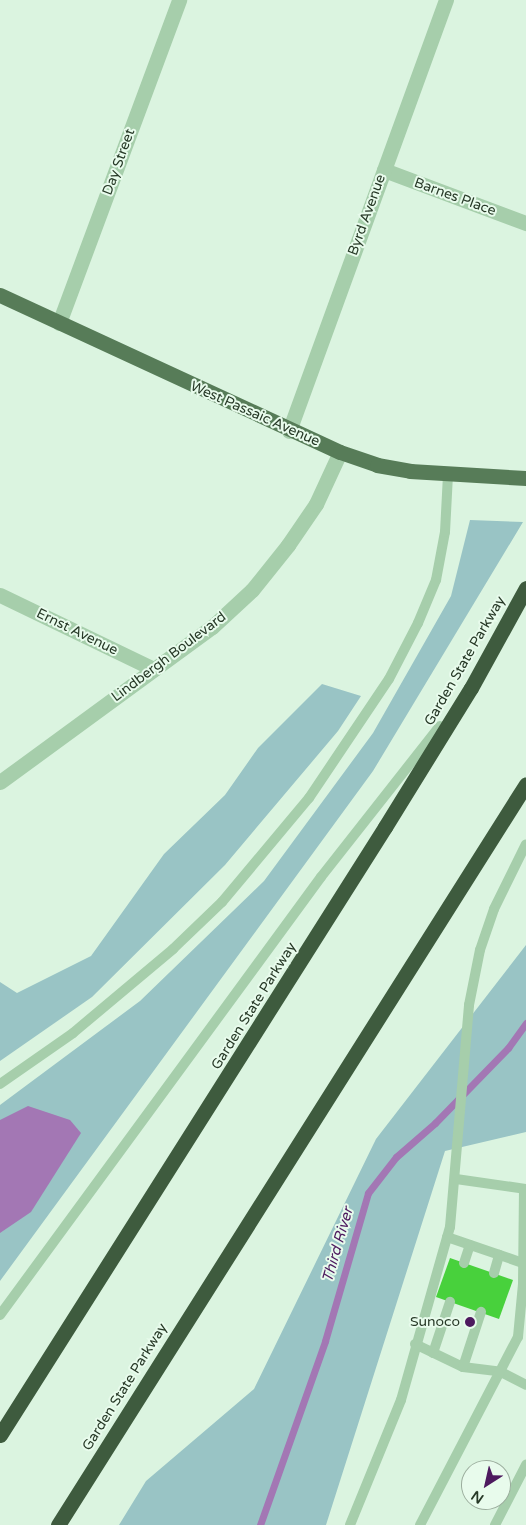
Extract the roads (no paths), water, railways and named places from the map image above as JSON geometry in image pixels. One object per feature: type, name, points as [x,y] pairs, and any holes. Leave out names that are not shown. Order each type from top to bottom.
[{"type":"highway","name":"Garden State Parkway","points":[[0,1435],[218,1093],[470,688],[526,588]]},
{"type":"highway","name":"Garden State Parkway","points":[[58,1525],[526,784]]},
{"type":"main road","name":"West Passaic Avenue","points":[[0,295],[289,431],[377,465],[448,474],[526,478]]},
{"type":"street","name":"Day Street","points":[[59,323],[179,0]]},
{"type":"street","name":"Byrd Avenue","points":[[289,431],[446,0]]},
{"type":"street","name":"Barnes Place","points":[[384,170],[526,223]]},
{"type":"street","name":"Lindbergh Boulevard","points":[[0,782],[212,627],[252,590],[288,545],[316,504],[340,452]]},
{"type":"street","name":"Ernst Avenue","points":[[0,595],[154,670]]},
{"type":"lane","points":[[0,1084],[73,1033],[173,949],[222,902],[309,798],[384,686],[418,623],[436,580],[445,532],[448,474]]},
{"type":"lane","points":[[0,1315],[321,877],[470,688]]},
{"type":"lane","points":[[350,1525],[402,1400],[415,1344],[447,1237],[456,1179],[458,1118],[469,1005],[480,950],[488,926],[526,844]]},
{"type":"lane","points":[[420,1525],[518,1337],[525,1189],[456,1179]]},
{"type":"lane","points":[[447,1237],[523,1263]]},
{"type":"lane","points":[[464,1263],[470,1245]]},
{"type":"lane","points":[[494,1273],[499,1255]]},
{"type":"lane","points":[[432,1352],[450,1302]]},
{"type":"lane","points":[[463,1367],[481,1312]]},
{"type":"lane","points":[[415,1344],[463,1367],[501,1372],[526,1385]]},
{"type":"lane","points":[[495,1525],[526,1465]]},
{"type":"waterway","name":"Third River","points":[[260,1525],[325,1341],[368,1193],[396,1157],[435,1123],[508,1048],[526,1023]]},
{"type":"place","name":"Sunoco","points":[[470,1322]]}]
